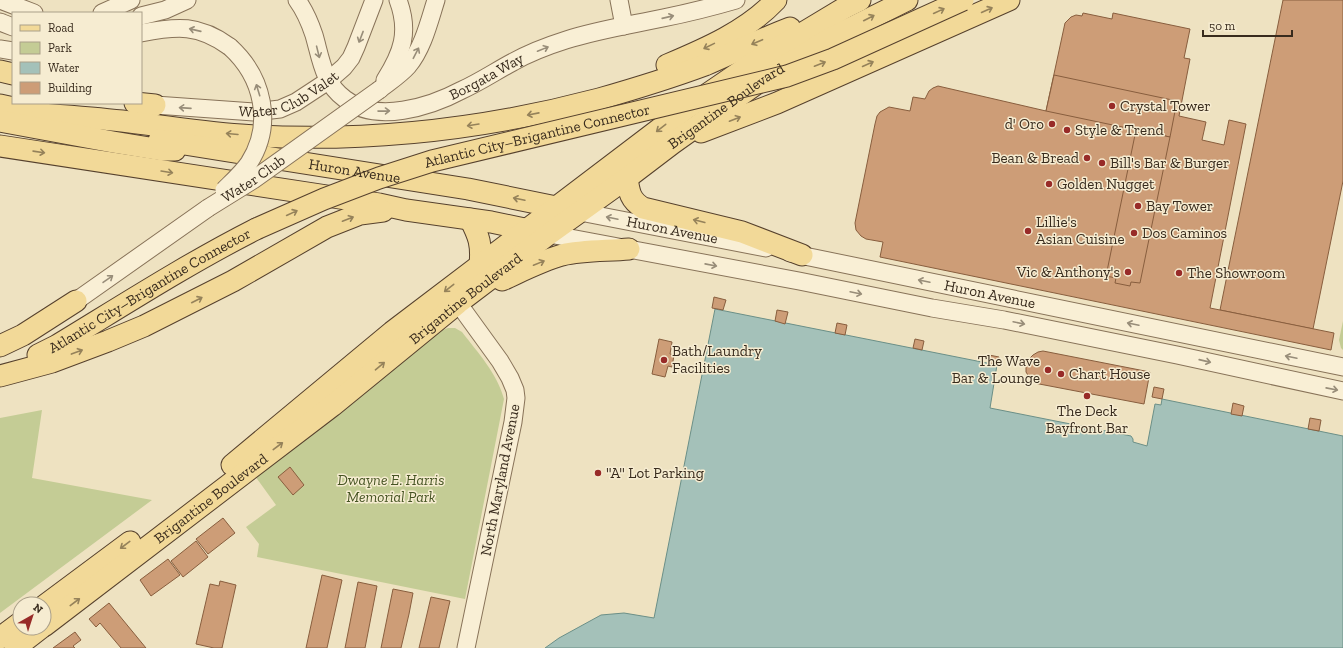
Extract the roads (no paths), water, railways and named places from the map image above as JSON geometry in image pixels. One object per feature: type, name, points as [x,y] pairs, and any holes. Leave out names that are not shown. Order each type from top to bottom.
[{"type":"main road","points":[[555,110],[599,89],[658,68],[707,47],[750,22],[770,7],[776,0]]},
{"type":"main road","name":"Brigantine Boulevard","points":[[52,600],[215,478],[462,300],[673,143],[766,77],[833,37],[907,0]]},
{"type":"main road","name":"Atlantic City–Brigantine Connector","points":[[0,375],[56,346],[198,259],[256,229],[324,199],[379,178],[432,161],[787,76],[833,60],[963,0]]},
{"type":"main road","points":[[673,143],[777,104],[1010,0]]},
{"type":"main road","name":"Atlantic City–Brigantine Connector","points":[[42,114],[122,121],[202,132],[305,137],[386,135],[471,125],[555,110],[657,82],[853,3]]},
{"type":"main road","name":"Brigantine Boulevard","points":[[52,620],[326,398],[392,332],[722,83],[760,58],[853,3]]},
{"type":"main road","points":[[0,71],[12,74]]},
{"type":"main road","points":[[0,86],[12,88]]},
{"type":"main road","name":"Huron Avenue","points":[[0,105],[121,134],[474,190],[580,212]]},
{"type":"main road","points":[[0,121],[162,150],[219,150]]},
{"type":"main road","name":"Huron Avenue","points":[[0,146],[379,204],[406,210],[470,219],[549,234]]},
{"type":"main road","points":[[626,178],[631,196],[643,208],[742,232],[802,255]]},
{"type":"main road","points":[[0,375],[52,362],[144,326],[209,294],[328,227],[349,218],[372,212],[406,210]]},
{"type":"main road","points":[[470,219],[479,238],[481,253],[480,265]]},
{"type":"main road","points":[[462,300],[530,267],[557,257],[580,252],[629,249]]},
{"type":"main road","points":[[0,328],[17,324],[76,301]]},
{"type":"main road","points":[[0,346],[23,335],[76,301]]},
{"type":"main road","points":[[0,638],[12,629]]},
{"type":"main road","points":[[15,648],[31,636]]},
{"type":"street","points":[[0,0],[32,12]]},
{"type":"street","points":[[104,12],[131,0]]},
{"type":"street","points":[[142,16],[164,10],[187,0]]},
{"type":"street","name":"Borgata Way","points":[[297,0],[305,13],[314,34],[321,65],[328,81],[344,99],[360,108],[382,112],[402,110],[428,104],[456,94],[512,63],[545,48],[582,35],[663,18],[736,0]]},
{"type":"street","name":"Water Club Valet","points":[[144,103],[254,112],[280,109],[296,102],[328,81],[344,67],[351,58],[374,0]]},
{"type":"street","name":"Water Club","points":[[76,301],[208,208],[254,180],[401,73],[412,61],[421,43],[436,0]]},
{"type":"street","points":[[619,0],[624,26]]},
{"type":"street","points":[[379,90],[394,67],[403,42],[405,25],[399,2]]},
{"type":"street","points":[[0,22],[12,27]]},
{"type":"street","points":[[142,33],[168,28],[192,29],[216,38],[230,47],[246,64],[256,84],[262,103],[262,124],[258,144],[249,163],[208,208]]},
{"type":"street","points":[[0,48],[12,50]]},
{"type":"street","name":"Huron Avenue","points":[[580,212],[802,255],[1343,368]]},
{"type":"street","name":"Huron Avenue","points":[[549,234],[799,281],[932,308],[1004,320],[1177,355],[1343,391]]},
{"type":"street","name":"North Maryland Avenue","points":[[462,300],[510,378],[515,390],[516,398],[513,422],[466,648]]},
{"type":"water","points":[[715,309],[997,365],[990,408],[1131,436],[1133,442],[1147,446],[1155,404],[1161,405],[1162,399],[1343,436],[1343,648],[545,648],[559,638],[601,615],[624,613],[654,618]]},
{"type":"place","name":"Crystal Tower","points":[[1112,106]]},
{"type":"place","name":"d' Oro","points":[[1052,124]]},
{"type":"place","name":"Style & Trend","points":[[1067,130]]},
{"type":"place","name":"Bean & Bread","points":[[1087,158]]},
{"type":"place","name":"Bill's Bar & Burger","points":[[1102,163]]},
{"type":"place","name":"Golden Nugget","points":[[1049,184]]},
{"type":"place","name":"Bay Tower","points":[[1138,206]]},
{"type":"place","name":"Lillie's Asian Cuisine","points":[[1028,231]]},
{"type":"place","name":"Dos Caminos","points":[[1134,233]]},
{"type":"place","name":"Vic & Anthony's","points":[[1128,272]]},
{"type":"place","name":"The Showroom","points":[[1179,273]]},
{"type":"place","name":"Bath/Laundry Facilities","points":[[664,360]]},
{"type":"place","name":"The Wave Bar & Lounge","points":[[1048,370]]},
{"type":"place","name":"Chart House","points":[[1061,374]]},
{"type":"place","name":"The Deck Bayfront Bar","points":[[1087,396]]},
{"type":"place","name":"\"A\" Lot Parking","points":[[598,473]]},
{"type":"park label","name":"Dwayne E. Harris Memorial Park","points":[[391,488]]}]
